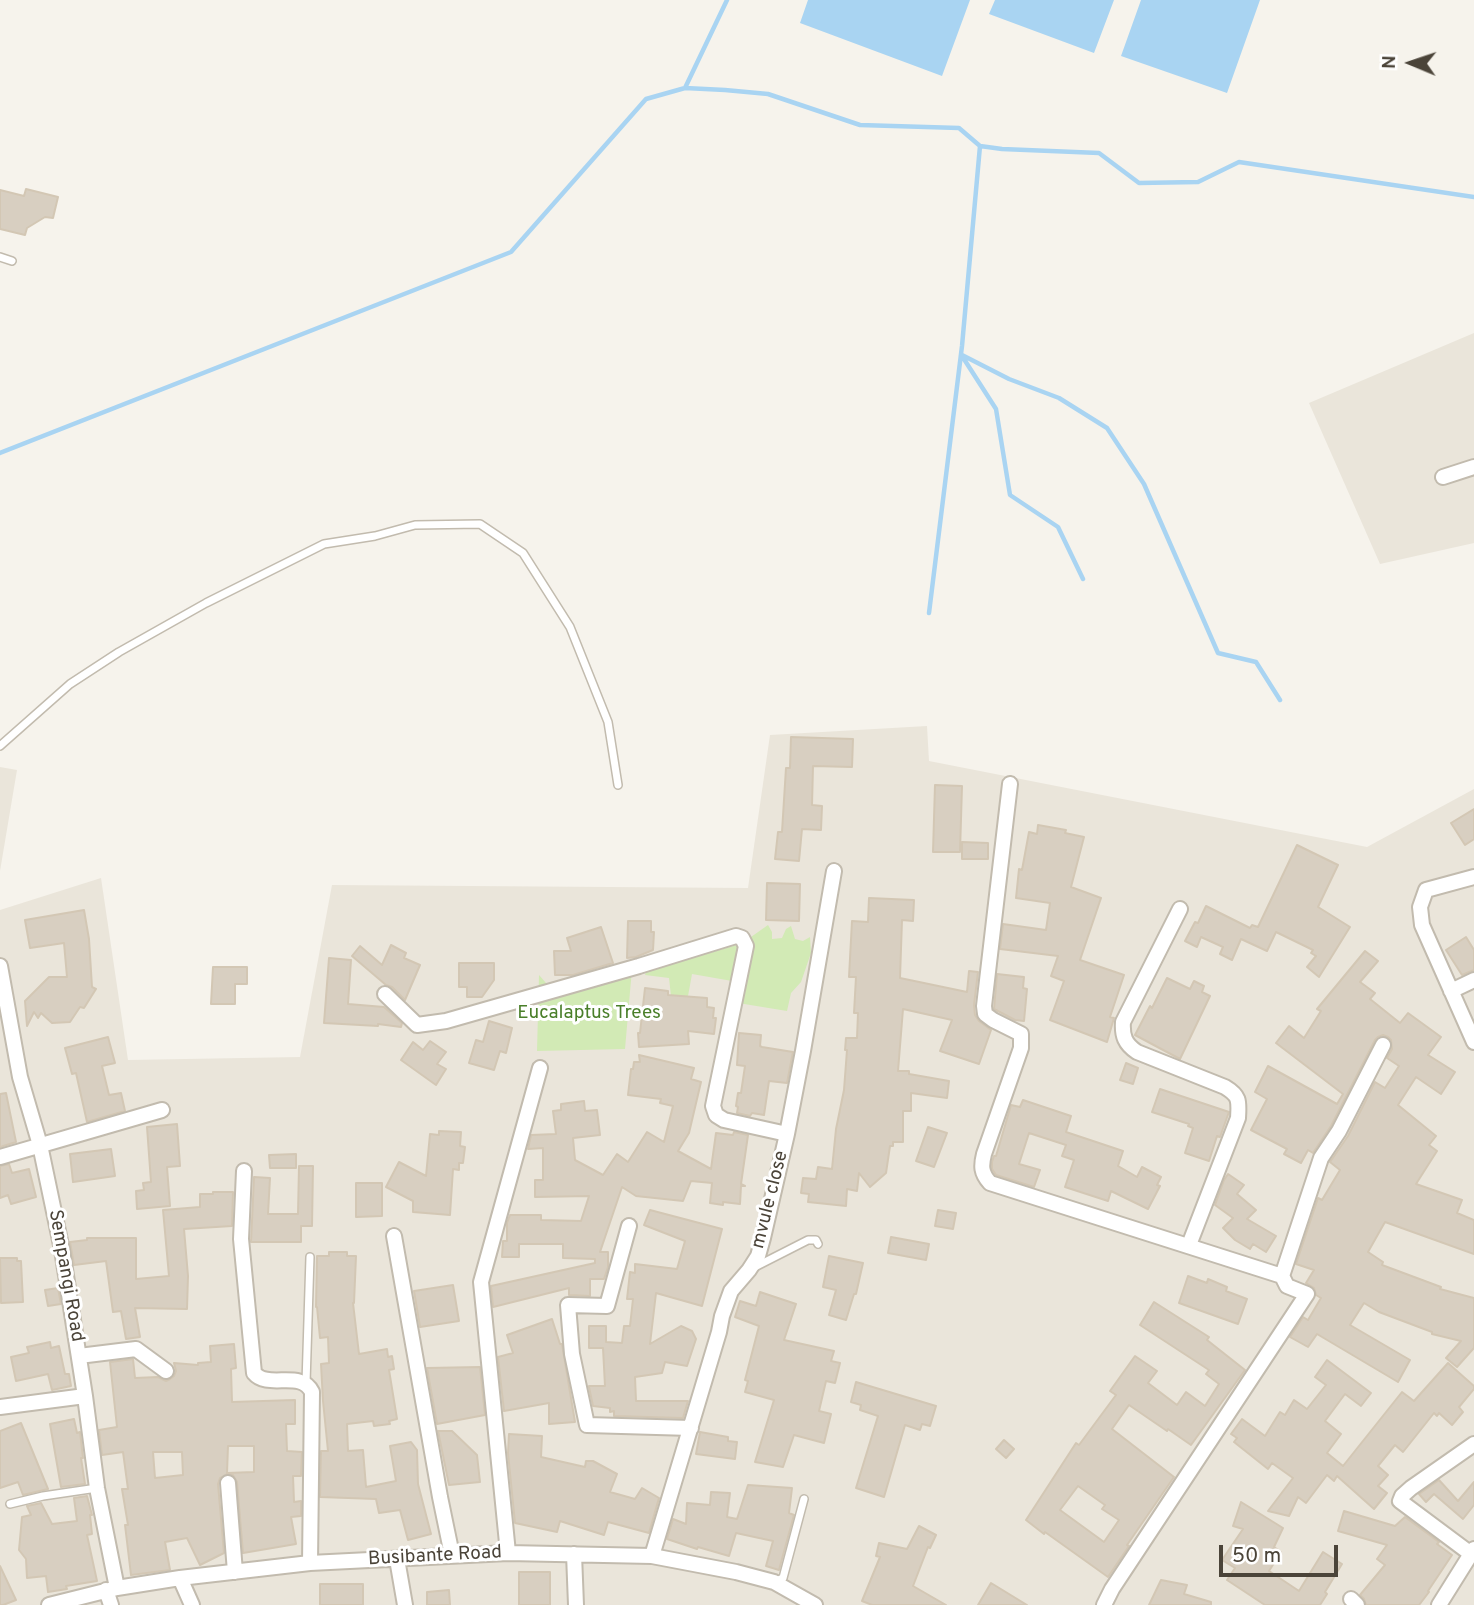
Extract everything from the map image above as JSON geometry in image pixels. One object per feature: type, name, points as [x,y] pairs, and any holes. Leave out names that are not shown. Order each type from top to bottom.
[{"type":"street","points":[[1443,477],[1474,467]]},
{"type":"street","points":[[1010,784],[984,1006],[985,1014],[1021,1034],[1022,1039],[984,1154],[981,1165],[983,1174],[989,1183],[1282,1276]]},
{"type":"street","name":"mvule close","points":[[652,1556],[727,1299],[760,1250],[787,1134],[834,871]]},
{"type":"street","points":[[1474,877],[1426,890],[1420,907],[1422,925],[1474,1042]]},
{"type":"street","points":[[1180,909],[1123,1022],[1122,1032],[1128,1046],[1137,1052],[1225,1087],[1238,1098],[1238,1118],[1189,1245]]},
{"type":"street","points":[[385,993],[417,1026],[446,1021],[736,936],[742,937],[746,946],[713,1106],[716,1115],[724,1119],[787,1134]]},
{"type":"street","name":"Sempangi Road","points":[[0,967],[20,1077],[40,1145],[62,1250],[85,1396],[111,1605]]},
{"type":"street","points":[[1451,991],[1474,980]]},
{"type":"street","points":[[1104,1605],[1307,1294],[1287,1286],[1282,1276],[1321,1158],[1339,1131],[1383,1045]]},
{"type":"street","points":[[508,1553],[481,1282],[540,1068]]},
{"type":"street","points":[[0,1157],[162,1110]]},
{"type":"street","points":[[244,1171],[241,1239],[254,1373],[264,1380],[300,1381],[312,1392],[310,1563]]},
{"type":"street","points":[[629,1226],[607,1306],[568,1306],[572,1354],[587,1425],[691,1428]]},
{"type":"street","points":[[394,1236],[452,1555]]},
{"type":"street","points":[[79,1356],[136,1349],[166,1371]]},
{"type":"street","points":[[0,1407],[85,1396]]},
{"type":"street","points":[[1442,1604],[1473,1553],[1400,1501],[1411,1488],[1474,1444]]},
{"type":"street","points":[[228,1483],[235,1572]]},
{"type":"street","name":"Busibante Road","points":[[50,1605],[111,1589],[310,1563],[508,1553],[652,1556],[774,1582],[815,1605]]},
{"type":"street","points":[[574,1555],[576,1605]]},
{"type":"street","points":[[397,1559],[405,1605]]},
{"type":"street","points":[[180,1578],[192,1605]]},
{"type":"lane","points":[[0,257],[12,261]]},
{"type":"lane","points":[[0,746],[70,684],[119,652],[206,603],[324,544],[375,536],[415,525],[480,524],[523,553],[570,627],[608,722],[618,785]]},
{"type":"lane","points":[[749,1270],[808,1240],[816,1240],[818,1244]]},
{"type":"lane","points":[[306,1384],[310,1257]]},
{"type":"lane","points":[[10,1504],[97,1488]]},
{"type":"lane","points":[[774,1582],[783,1578],[804,1499]]},
{"type":"shaded area","points":[[1474,333],[1474,543],[1380,564],[1309,403]]},
{"type":"shaded area","points":[[927,726],[929,761],[1367,847],[1474,789],[1474,1605],[0,1605],[0,910],[101,878],[128,1060],[300,1057],[332,885],[748,888],[770,735]]},
{"type":"shaded area","points":[[0,767],[17,770],[0,871]]},
{"type":"green space","points":[[768,925],[772,939],[782,938],[786,929],[791,926],[795,939],[803,941],[810,937],[811,953],[801,982],[791,993],[787,1011],[738,1003],[751,937]]},
{"type":"green space","points":[[740,944],[732,981],[692,974],[688,996],[671,996],[669,978],[645,975],[646,972]]},
{"type":"green space","name":"Eucalaptus Trees","points":[[632,969],[625,1049],[537,1051],[539,975],[552,985]]},
{"type":"water","points":[[808,0],[970,0],[942,76],[800,23]]},
{"type":"water","points":[[995,0],[1114,0],[1094,53],[989,14]]},
{"type":"water","points":[[1141,0],[1260,0],[1227,93],[1121,56]]},
{"type":"building","points":[[26,189],[58,197],[53,218],[45,217],[27,228],[25,235],[0,229],[0,190],[24,196]]},
{"type":"building","points":[[791,737],[853,739],[852,767],[813,766],[812,805],[822,806],[821,830],[802,829],[799,861],[775,859],[778,832],[782,832]]},
{"type":"building","points":[[935,785],[962,786],[960,852],[933,852]]},
{"type":"building","points":[[1474,809],[1474,839],[1465,845],[1451,823]]},
{"type":"building","points":[[1038,825],[1066,830],[1065,833],[1084,837],[1071,887],[1101,898],[1080,960],[1124,975],[1110,1017],[1114,1018],[1107,1042],[1050,1020],[1064,981],[1051,976],[1058,956],[1000,949],[1003,924],[1046,930],[1050,903],[1016,898],[1019,869],[1022,870],[1029,832],[1037,834]]},
{"type":"building","points":[[962,842],[988,843],[988,859],[962,859]]},
{"type":"building","points":[[1297,845],[1338,865],[1318,907],[1350,927],[1319,977],[1307,967],[1316,956],[1311,953],[1313,950],[1276,932],[1267,951],[1241,939],[1232,960],[1220,954],[1223,947],[1201,937],[1197,947],[1185,941],[1206,906],[1250,928],[1252,925],[1258,927]]},
{"type":"building","points":[[767,883],[800,884],[799,921],[766,920]]},
{"type":"building","points":[[869,898],[914,900],[913,921],[902,920],[900,978],[967,992],[969,971],[978,972],[975,1015],[991,1030],[979,1064],[940,1051],[952,1020],[903,1009],[898,1071],[909,1071],[909,1074],[949,1081],[947,1098],[911,1093],[911,1111],[903,1111],[903,1142],[893,1142],[893,1146],[890,1146],[886,1173],[870,1187],[859,1173],[857,1191],[847,1189],[846,1206],[808,1202],[809,1194],[801,1193],[803,1178],[816,1179],[818,1167],[832,1169],[844,1090],[846,1038],[857,1038],[858,1013],[854,1013],[856,977],[849,977],[852,921],[868,922]]},
{"type":"building","points":[[84,910],[92,987],[96,989],[84,1008],[80,1007],[70,1022],[52,1023],[41,1013],[38,1018],[34,1012],[27,1026],[25,1001],[49,977],[67,977],[64,943],[30,948],[25,920]]},
{"type":"building","points":[[628,921],[651,921],[651,932],[654,932],[653,950],[627,958]]},
{"type":"building","points":[[601,927],[613,963],[573,975],[555,975],[554,951],[571,951],[567,938]]},
{"type":"building","points":[[1466,937],[1474,950],[1474,970],[1462,975],[1446,950]]},
{"type":"building","points":[[391,945],[406,953],[404,958],[420,965],[405,1000],[352,956],[360,946],[382,965]]},
{"type":"building","points":[[1365,951],[1378,961],[1360,982],[1375,993],[1370,999],[1400,1023],[1408,1013],[1441,1037],[1428,1055],[1455,1072],[1441,1094],[1416,1077],[1398,1105],[1436,1136],[1429,1145],[1437,1151],[1416,1184],[1462,1200],[1457,1213],[1474,1220],[1474,1254],[1385,1222],[1368,1252],[1383,1262],[1382,1265],[1441,1287],[1440,1289],[1474,1298],[1474,1348],[1457,1367],[1446,1358],[1461,1341],[1432,1334],[1364,1303],[1350,1325],[1410,1360],[1398,1382],[1317,1334],[1308,1347],[1290,1337],[1303,1317],[1308,1320],[1321,1298],[1316,1295],[1314,1288],[1306,1283],[1314,1270],[1296,1264],[1318,1198],[1322,1200],[1340,1170],[1330,1162],[1348,1136],[1375,1082],[1385,1088],[1399,1066],[1387,1058],[1392,1049],[1391,1040],[1383,1035],[1375,1040],[1331,1126],[1313,1153],[1308,1150],[1301,1163],[1284,1154],[1287,1149],[1251,1130],[1267,1099],[1255,1092],[1268,1066],[1337,1104],[1343,1094],[1276,1043],[1289,1026],[1304,1038],[1321,1011],[1317,1009]]},
{"type":"building","points":[[329,958],[351,960],[348,1004],[384,1007],[402,1023],[401,1027],[324,1023]]},
{"type":"building","points":[[459,963],[494,963],[494,980],[482,997],[467,997],[467,987],[459,987]]},
{"type":"building","points":[[213,967],[247,967],[247,984],[235,984],[235,1004],[211,1004]]},
{"type":"building","points":[[997,974],[1024,977],[1023,988],[1027,989],[1024,1021],[1015,1020],[994,1009]]},
{"type":"building","points":[[1167,978],[1190,989],[1194,981],[1204,986],[1202,992],[1210,996],[1180,1059],[1135,1035]]},
{"type":"building","points":[[645,988],[668,991],[668,995],[707,998],[707,1007],[714,1008],[713,1018],[716,1018],[714,1034],[688,1031],[689,1044],[639,1047],[638,1033]]},
{"type":"building","points":[[489,1021],[512,1028],[506,1053],[500,1051],[494,1070],[469,1063],[476,1040],[483,1042]]},
{"type":"building","points":[[739,1033],[761,1035],[762,1047],[793,1052],[787,1083],[769,1081],[764,1115],[737,1113],[738,1093],[741,1093],[745,1066],[737,1065]]},
{"type":"building","points":[[108,1037],[115,1063],[102,1066],[109,1095],[121,1093],[125,1111],[87,1122],[76,1073],[72,1074],[65,1048]]},
{"type":"building","points":[[430,1041],[446,1052],[437,1064],[446,1069],[436,1085],[401,1060],[413,1042],[423,1050]]},
{"type":"building","points":[[639,1055],[694,1068],[691,1079],[701,1082],[689,1133],[678,1151],[711,1169],[716,1133],[733,1135],[734,1132],[748,1135],[741,1184],[745,1186],[741,1186],[740,1204],[710,1203],[712,1183],[691,1181],[683,1201],[636,1196],[622,1187],[600,1252],[608,1252],[608,1267],[604,1279],[590,1279],[590,1296],[569,1295],[569,1288],[493,1307],[491,1286],[595,1263],[595,1259],[563,1258],[563,1244],[519,1244],[519,1257],[502,1257],[503,1241],[507,1241],[510,1215],[541,1215],[541,1220],[581,1221],[589,1196],[535,1197],[535,1180],[543,1180],[543,1148],[528,1149],[531,1135],[556,1134],[553,1111],[561,1110],[561,1104],[584,1101],[585,1111],[597,1110],[600,1135],[573,1138],[575,1160],[603,1175],[617,1154],[628,1162],[647,1132],[664,1142],[673,1106],[660,1103],[661,1099],[628,1095],[631,1069],[634,1062],[640,1062]]},
{"type":"building","points":[[1126,1063],[1138,1068],[1133,1084],[1120,1080]]},
{"type":"building","points":[[1160,1089],[1229,1112],[1209,1161],[1185,1153],[1193,1128],[1188,1126],[1189,1124],[1152,1112]]},
{"type":"building","points":[[6,1093],[16,1142],[0,1147],[0,1094]]},
{"type":"building","points":[[1023,1100],[1071,1116],[1066,1132],[1123,1151],[1118,1166],[1137,1177],[1142,1167],[1161,1177],[1157,1185],[1160,1186],[1148,1209],[1111,1191],[1108,1201],[1065,1187],[1074,1160],[1062,1156],[1066,1145],[1029,1133],[1019,1164],[1040,1170],[1034,1187],[996,1175],[992,1162],[1011,1105],[1020,1107]]},
{"type":"building","points":[[177,1124],[180,1166],[167,1167],[170,1206],[137,1209],[136,1191],[144,1190],[143,1183],[151,1182],[147,1127]]},
{"type":"building","points":[[928,1127],[947,1133],[934,1167],[916,1161]]},
{"type":"building","points":[[439,1131],[461,1132],[460,1146],[465,1147],[463,1163],[459,1163],[459,1170],[453,1169],[450,1215],[413,1212],[413,1201],[386,1187],[399,1162],[426,1176],[430,1134],[439,1135]]},
{"type":"building","points":[[111,1149],[115,1176],[73,1182],[70,1154]]},
{"type":"building","points":[[296,1154],[296,1168],[270,1168],[269,1155]]},
{"type":"building","points":[[9,1164],[12,1173],[29,1169],[36,1197],[11,1204],[8,1195],[0,1198],[0,1166]]},
{"type":"building","points":[[299,1166],[313,1166],[312,1226],[301,1226],[301,1242],[251,1242],[254,1177],[270,1178],[268,1214],[298,1214]]},
{"type":"building","points":[[1228,1174],[1244,1185],[1237,1194],[1256,1210],[1247,1219],[1276,1236],[1266,1252],[1253,1244],[1250,1249],[1235,1240],[1223,1228],[1233,1218],[1215,1205]]},
{"type":"building","points":[[356,1183],[382,1183],[382,1216],[356,1217]]},
{"type":"building","points":[[233,1192],[232,1226],[184,1229],[188,1276],[187,1309],[135,1308],[140,1337],[126,1339],[121,1311],[113,1312],[106,1261],[74,1265],[70,1242],[87,1238],[136,1238],[136,1279],[169,1276],[163,1210],[200,1207],[200,1194]]},
{"type":"building","points":[[650,1210],[722,1229],[702,1306],[656,1293],[650,1344],[681,1326],[692,1331],[696,1339],[687,1366],[665,1362],[662,1373],[635,1377],[636,1401],[688,1401],[683,1418],[614,1416],[614,1411],[610,1412],[610,1408],[593,1406],[589,1387],[605,1386],[603,1348],[589,1348],[589,1326],[606,1326],[606,1342],[622,1343],[624,1326],[630,1326],[633,1299],[627,1299],[630,1272],[635,1273],[635,1264],[677,1269],[685,1241],[644,1225]]},
{"type":"building","points":[[938,1210],[956,1213],[953,1229],[935,1226]]},
{"type":"building","points":[[891,1237],[929,1244],[926,1260],[888,1253]]},
{"type":"building","points":[[329,1252],[347,1252],[347,1256],[356,1256],[353,1303],[359,1354],[387,1349],[388,1357],[392,1356],[394,1369],[389,1370],[397,1419],[389,1421],[390,1424],[374,1426],[373,1421],[347,1424],[348,1451],[363,1450],[366,1487],[396,1481],[390,1446],[411,1442],[417,1450],[418,1484],[431,1534],[408,1540],[400,1510],[379,1513],[376,1499],[320,1497],[321,1451],[328,1451],[321,1364],[329,1363],[328,1337],[320,1338],[316,1307],[317,1256],[329,1256]]},
{"type":"building","points":[[829,1256],[863,1263],[856,1294],[846,1320],[829,1315],[836,1290],[823,1287]]},
{"type":"building","points":[[0,1258],[17,1258],[17,1261],[21,1261],[23,1302],[1,1303]]},
{"type":"building","points":[[1188,1276],[1207,1283],[1208,1279],[1227,1287],[1226,1291],[1247,1299],[1238,1324],[1179,1303]]},
{"type":"building","points":[[453,1285],[459,1321],[420,1327],[414,1291]]},
{"type":"building","points":[[58,1288],[61,1304],[48,1306],[45,1290]]},
{"type":"building","points":[[760,1292],[796,1304],[784,1340],[834,1351],[831,1361],[840,1363],[835,1383],[826,1381],[819,1411],[831,1414],[824,1443],[794,1435],[783,1467],[755,1462],[774,1400],[745,1392],[748,1381],[745,1380],[759,1326],[735,1317],[740,1301],[756,1306]]},
{"type":"building","points":[[1154,1302],[1209,1337],[1207,1340],[1245,1370],[1191,1445],[1129,1405],[1112,1429],[1174,1477],[1108,1577],[1026,1520],[1076,1443],[1079,1445],[1116,1395],[1110,1391],[1135,1356],[1157,1371],[1148,1383],[1177,1405],[1186,1392],[1205,1406],[1219,1384],[1206,1374],[1209,1370],[1140,1325]],"holes":[[[1078,1486],[1105,1505],[1102,1509],[1119,1520],[1104,1542],[1060,1510]]]},
{"type":"building","points":[[552,1319],[562,1344],[575,1422],[549,1424],[549,1403],[504,1411],[498,1357],[513,1353],[507,1335]]},
{"type":"building","points":[[50,1342],[51,1348],[59,1346],[65,1374],[69,1374],[71,1386],[52,1390],[48,1374],[16,1381],[11,1357],[29,1353],[27,1347]]},
{"type":"building","points":[[234,1344],[236,1368],[231,1369],[232,1402],[295,1400],[295,1424],[286,1424],[287,1451],[302,1452],[301,1476],[293,1476],[294,1502],[301,1501],[301,1516],[291,1517],[296,1544],[243,1553],[237,1482],[233,1475],[227,1474],[220,1478],[218,1484],[224,1553],[200,1565],[187,1538],[165,1542],[170,1570],[131,1575],[125,1525],[128,1525],[122,1489],[128,1489],[123,1452],[102,1455],[99,1430],[117,1427],[110,1362],[133,1359],[135,1378],[158,1377],[166,1381],[174,1376],[174,1363],[198,1365],[211,1362],[210,1346]],"holes":[[[228,1446],[254,1446],[254,1472],[227,1473]],[[153,1452],[182,1452],[183,1475],[155,1478]]]},
{"type":"building","points":[[1327,1360],[1371,1393],[1361,1406],[1345,1394],[1325,1421],[1341,1434],[1327,1453],[1343,1466],[1402,1392],[1414,1401],[1448,1363],[1474,1386],[1474,1389],[1459,1407],[1463,1412],[1452,1425],[1439,1413],[1437,1416],[1434,1413],[1403,1452],[1395,1445],[1378,1466],[1388,1475],[1378,1486],[1387,1493],[1374,1509],[1337,1476],[1334,1481],[1327,1475],[1306,1503],[1298,1497],[1289,1516],[1268,1511],[1293,1478],[1272,1463],[1268,1469],[1234,1442],[1237,1438],[1231,1434],[1242,1419],[1265,1436],[1280,1412],[1285,1415],[1294,1400],[1307,1409],[1326,1385],[1315,1377]]},
{"type":"building","points":[[480,1367],[485,1415],[437,1424],[427,1368]]},
{"type":"building","points":[[856,1382],[936,1406],[930,1426],[922,1424],[920,1430],[905,1425],[884,1497],[856,1488],[878,1416],[860,1410],[861,1405],[851,1402]]},
{"type":"building","points":[[74,1419],[77,1433],[80,1432],[85,1484],[61,1487],[50,1424]]},
{"type":"building","points":[[21,1423],[48,1489],[23,1495],[18,1482],[0,1488],[0,1431]]},
{"type":"building","points":[[438,1431],[452,1431],[477,1455],[480,1482],[449,1485]]},
{"type":"building","points":[[700,1432],[728,1437],[728,1441],[737,1442],[735,1459],[696,1454]]},
{"type":"building","points":[[509,1434],[542,1436],[541,1457],[585,1467],[586,1461],[593,1461],[617,1474],[610,1492],[635,1499],[642,1488],[659,1498],[649,1533],[608,1522],[604,1535],[560,1521],[557,1532],[515,1523],[508,1453]]},
{"type":"building","points":[[1004,1440],[1014,1449],[1006,1458],[996,1449]]},
{"type":"building","points":[[1439,1480],[1458,1501],[1474,1482],[1474,1505],[1463,1519],[1434,1494],[1426,1502],[1419,1494]]},
{"type":"building","points":[[748,1485],[792,1488],[789,1513],[794,1515],[779,1570],[766,1566],[773,1541],[736,1533],[729,1556],[667,1539],[673,1519],[686,1524],[687,1503],[710,1505],[711,1492],[730,1493],[727,1517],[737,1519]]},
{"type":"building","points":[[87,1496],[92,1515],[92,1534],[87,1535],[97,1581],[48,1592],[46,1576],[27,1578],[26,1559],[19,1550],[22,1517],[31,1515],[27,1506],[41,1503],[52,1524],[77,1521],[74,1498]]},
{"type":"building","points":[[1241,1502],[1283,1528],[1274,1547],[1281,1552],[1269,1571],[1299,1591],[1323,1552],[1342,1564],[1320,1605],[1265,1605],[1227,1580],[1235,1568],[1222,1560],[1243,1529],[1233,1526]]},
{"type":"building","points":[[1344,1511],[1395,1526],[1405,1517],[1452,1555],[1419,1605],[1366,1605],[1360,1595],[1385,1565],[1377,1559],[1387,1545],[1338,1531]]},
{"type":"building","points":[[919,1526],[936,1535],[930,1548],[928,1547],[913,1586],[946,1605],[872,1605],[862,1601],[880,1557],[876,1556],[879,1543],[907,1549]]},
{"type":"building","points":[[0,1566],[16,1600],[3,1605],[0,1605]]},
{"type":"building","points":[[519,1572],[550,1572],[550,1605],[519,1605]]},
{"type":"building","points":[[1161,1580],[1187,1585],[1184,1594],[1211,1602],[1211,1605],[1149,1605]]},
{"type":"building","points":[[991,1583],[1027,1605],[978,1605]]},
{"type":"building","points":[[320,1584],[363,1584],[363,1605],[320,1605]]},
{"type":"building","points":[[449,1590],[450,1605],[427,1605],[427,1592]]},
{"type":"waterway","points":[[685,88],[727,0]]},
{"type":"waterway","points":[[0,453],[511,252],[646,99],[685,88],[768,94],[860,125],[959,128],[980,146],[1099,153],[1139,183],[1198,182],[1239,162],[1474,197]]},
{"type":"waterway","points":[[929,613],[962,346],[980,146]]},
{"type":"waterway","points":[[962,355],[1009,379],[1059,398],[1107,428],[1144,484],[1218,653],[1256,662],[1280,700]]},
{"type":"waterway","points":[[962,356],[996,409],[1010,495],[1058,527],[1083,579]]}]
